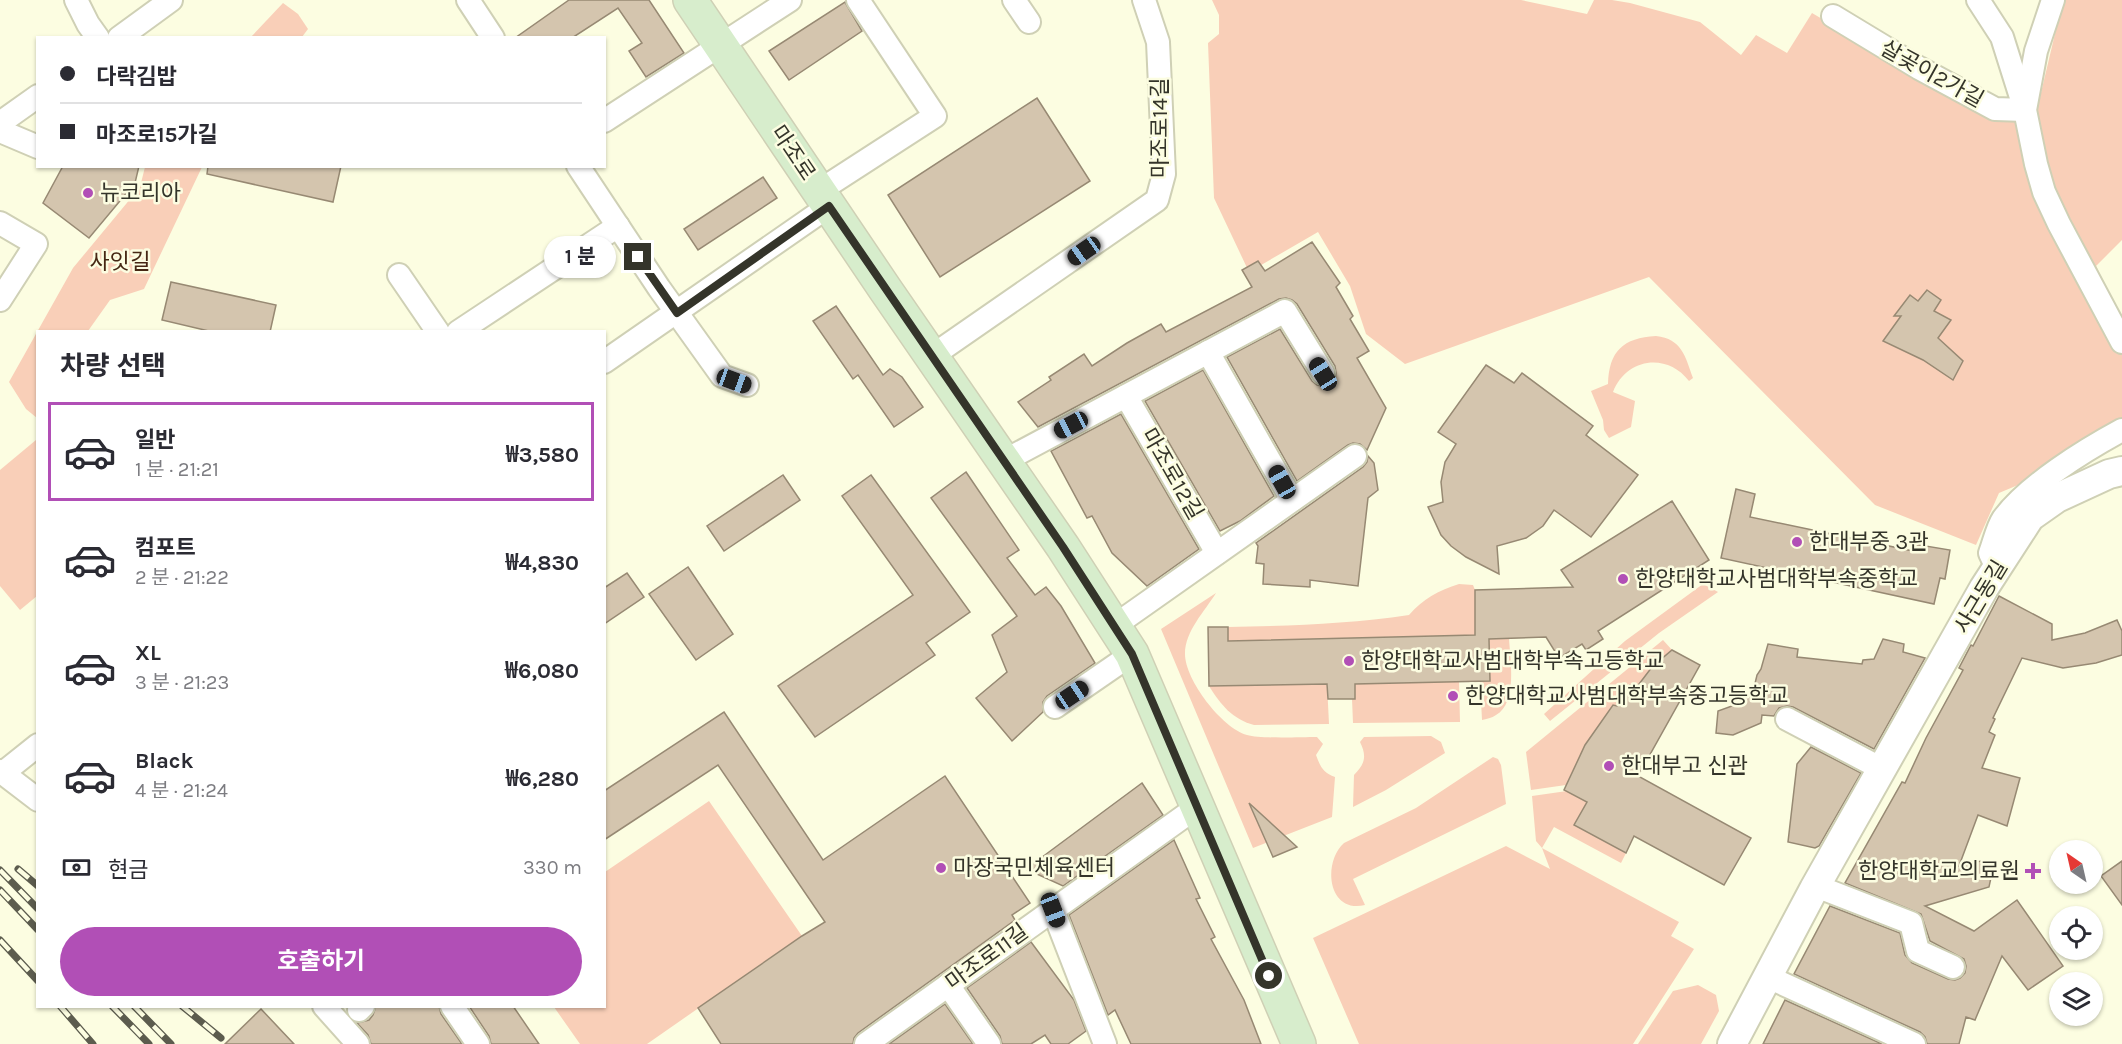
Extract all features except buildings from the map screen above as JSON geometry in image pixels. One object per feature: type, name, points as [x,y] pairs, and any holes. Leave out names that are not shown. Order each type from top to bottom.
[{"type":"main road","name":"마조로","points":[[690,0],[1063,547],[1132,654],[1295,1043]]},
{"type":"street","points":[[76,0],[87,24],[96,36]]},
{"type":"street","points":[[122,36],[171,0]]},
{"type":"street","points":[[468,0],[492,36]]},
{"type":"street","points":[[606,120],[790,0]]},
{"type":"street","points":[[606,361],[677,313],[935,116],[858,0]]},
{"type":"street","points":[[1014,0],[1029,21]]},
{"type":"street","name":"마조로14길","points":[[932,356],[1157,200],[1164,174],[1158,42],[1148,6],[1144,0]]},
{"type":"street","name":"살곶이2가길","points":[[1833,16],[1919,68],[1995,109],[2025,110],[2002,37],[1978,0]]},
{"type":"street","points":[[2053,0],[2036,51],[2025,110],[2044,192],[2122,342]]},
{"type":"street","points":[[0,123],[36,97]]},
{"type":"street","points":[[0,131],[36,146]]},
{"type":"street","points":[[579,168],[722,376],[747,385]]},
{"type":"street","points":[[0,223],[36,244],[0,300]]},
{"type":"street","points":[[462,330],[618,226]]},
{"type":"street","points":[[399,274],[437,330]]},
{"type":"street","points":[[1004,461],[1285,311],[1323,374]]},
{"type":"street","points":[[1209,352],[1293,500]]},
{"type":"street","name":"마조로12길","points":[[1126,396],[1218,553]]},
{"type":"street","points":[[1997,568],[1989,554],[2002,520],[2028,493],[2080,455],[2122,430]]},
{"type":"street","points":[[1114,626],[1355,456]]},
{"type":"street","name":"사근동길","points":[[1732,1044],[1816,886],[1882,769],[1997,568],[2030,517],[2057,498],[2109,474],[2122,471]]},
{"type":"street","points":[[1055,707],[1132,654]]},
{"type":"street","points":[[1788,719],[1882,769]]},
{"type":"street","points":[[36,746],[1,772],[36,798]]},
{"type":"street","name":"마조로11길","points":[[866,1044],[1197,807]]},
{"type":"street","points":[[1816,886],[1911,923],[1918,951],[1953,967]]},
{"type":"street","points":[[1053,910],[1105,1044]]},
{"type":"street","points":[[1768,977],[1914,1044]]},
{"type":"street","points":[[948,985],[989,1044]]},
{"type":"street","points":[[326,1008],[358,1044]]},
{"type":"street","points":[[453,1008],[478,1044]]},
{"type":"green space","points":[[1212,0],[1521,0],[1587,14],[1594,0],[1612,0],[1700,22],[1741,55],[1756,35],[1787,53],[1812,13],[1995,121],[2035,118],[2063,0],[2122,0],[2122,240],[2096,266],[2122,319],[2122,441],[1999,493],[1976,545],[1875,505],[1649,277],[1405,364],[1366,334],[1350,286],[1318,232],[1249,272],[1214,198],[1208,43],[1219,34],[1219,15]]},
{"type":"green space","points":[[283,3],[298,14],[308,29],[303,36],[252,36]]},
{"type":"green space","name":"사잇길","points":[[145,168],[202,168],[144,289],[110,300],[89,330],[38,330],[73,268],[139,191]]},
{"type":"green space","name":"사잇길","points":[[36,334],[36,417],[26,409],[9,382]]},
{"type":"green space","points":[[1656,336],[1677,345],[1685,356],[1693,378],[1689,381],[1670,366],[1659,363],[1637,366],[1627,372],[1613,392],[1635,401],[1631,427],[1609,438],[1604,430],[1603,420],[1591,391],[1608,384],[1611,363],[1620,348],[1635,340]]},
{"type":"green space","points":[[36,440],[36,597],[20,610],[0,586],[0,470]]},
{"type":"green space","points":[[1459,584],[1473,585],[1475,590],[1475,635],[1228,641],[1228,627],[1319,624],[1409,615],[1432,596]]},
{"type":"green space","points":[[1703,584],[1718,592],[1659,633],[1550,721],[1544,714],[1625,641]]},
{"type":"green space","points":[[1216,593],[1192,629],[1186,646],[1187,665],[1198,689],[1216,713],[1237,731],[1253,736],[1317,737],[1323,744],[1316,755],[1319,763],[1322,769],[1335,777],[1332,817],[1253,848],[1161,629]]},
{"type":"green space","points":[[1509,638],[1511,680],[1507,701],[1496,715],[1482,720],[1480,681],[1489,639]]},
{"type":"green space","points":[[1663,640],[1672,650],[1652,667],[1636,688],[1630,685],[1617,706],[1613,705],[1585,745],[1566,785],[1531,790],[1526,752]]},
{"type":"green space","points":[[1459,681],[1460,722],[1353,723],[1352,699],[1355,699],[1355,684]]},
{"type":"green space","points":[[1327,684],[1329,724],[1254,725],[1239,719],[1228,710],[1209,686]]},
{"type":"green space","points":[[1431,736],[1441,742],[1445,753],[1386,790],[1353,807],[1354,775],[1364,760],[1360,742],[1364,737]]},
{"type":"green space","points":[[1493,757],[1498,759],[1501,765],[1506,804],[1353,879],[1365,905],[1353,906],[1343,902],[1336,895],[1331,874],[1337,852],[1344,843],[1416,808]]},
{"type":"green space","points":[[1567,791],[1587,802],[1574,825],[1626,853],[1621,863],[1554,827],[1542,848],[1536,841],[1532,796]]},
{"type":"green space","points":[[709,801],[802,936],[647,1044],[580,1044],[555,1008],[606,1008],[606,871]]},
{"type":"green space","points":[[1506,846],[1550,869],[1542,848],[1679,922],[1671,936],[1694,949],[1633,1044],[1359,1044],[1313,938]]},
{"type":"green space","points":[[1698,985],[1716,995],[1719,1011],[1701,1044],[1638,1044],[1673,991]]},
{"type":"railway","points":[[18,869],[36,884]]},
{"type":"railway","points":[[0,870],[36,907]]},
{"type":"railway","points":[[0,890],[36,928]]},
{"type":"railway","points":[[0,940],[36,979]]},
{"type":"railway","points":[[62,1008],[93,1044]]},
{"type":"railway","points":[[114,1008],[149,1044]]},
{"type":"railway","points":[[136,1008],[171,1044]]},
{"type":"railway","points":[[184,1008],[221,1038]]},
{"type":"place","name":"뉴코리아","points":[[88,193]]},
{"type":"place","name":"한대부중 3관","points":[[1797,542]]},
{"type":"place","name":"한양대학교사범대학부속중학교","points":[[1623,579]]},
{"type":"place","name":"한양대학교사범대학부속고등학교","points":[[1349,661]]},
{"type":"place","name":"한양대학교사범대학부속중고등학교","points":[[1453,696]]},
{"type":"place","name":"한대부고 신관","points":[[1609,766]]},
{"type":"place","name":"마장국민체육센터","points":[[941,868]]},
{"type":"place","name":"한양대학교의료원","points":[[2033,871]]},
{"type":"route","points":[[638,257],[677,313],[829,206],[1063,547],[1132,654],[1269,976]]}]
